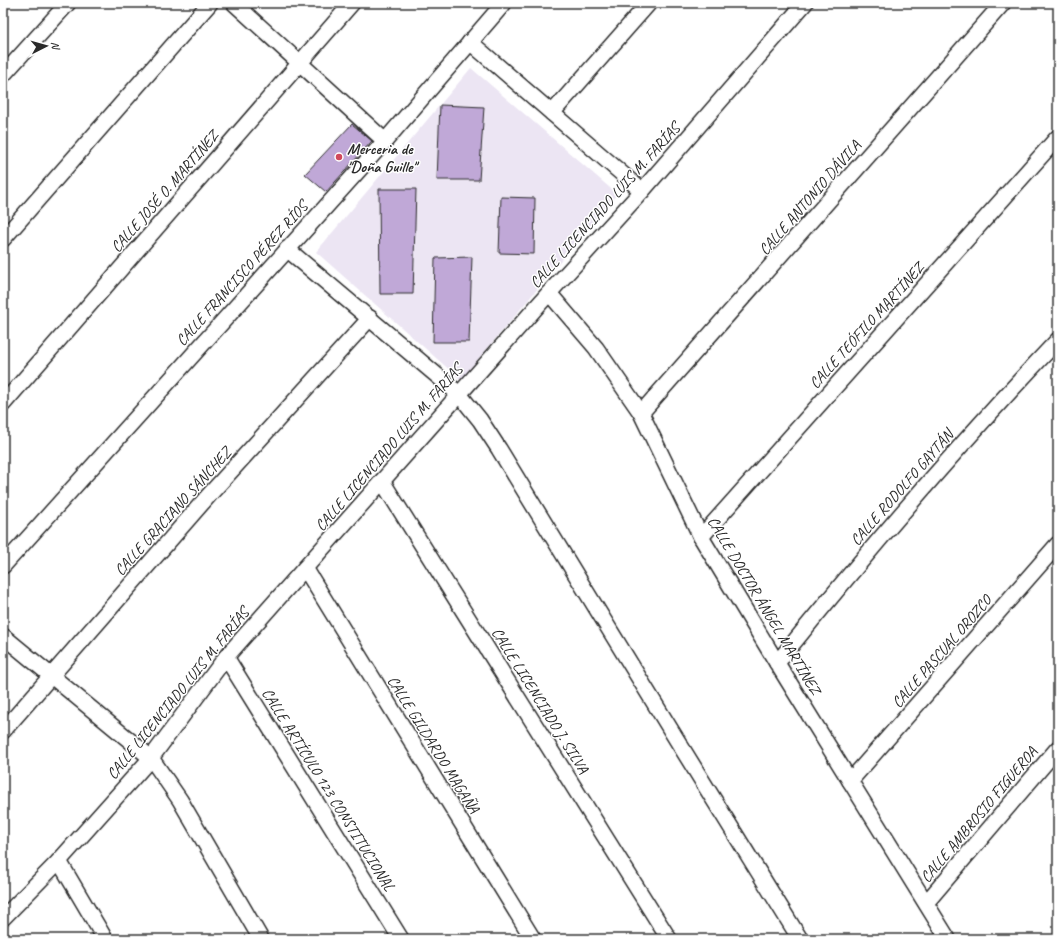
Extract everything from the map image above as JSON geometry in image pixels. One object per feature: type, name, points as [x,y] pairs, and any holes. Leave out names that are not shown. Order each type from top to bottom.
[{"type":"street","points":[[3,75],[68,3]]},
{"type":"street","points":[[3,239],[210,3]]},
{"type":"street","points":[[234,3],[385,141]]},
{"type":"street","name":"CALLE JOSÉ O. MARTÍNEZ","points":[[3,404],[352,3]]},
{"type":"street","name":"CALLE FRANCISCO PÉREZ RÍOS","points":[[3,566],[286,249],[385,141],[504,3]]},
{"type":"street","points":[[552,113],[649,3]]},
{"type":"street","name":"CALLE LICENCIADO LUIS M. FARÍAS","points":[[3,918],[59,861],[151,758],[226,657],[549,293],[642,191],[805,3]]},
{"type":"street","name":"CALLE ANTONIO DÁVILA","points":[[641,413],[1003,3]]},
{"type":"street","points":[[470,42],[642,191]]},
{"type":"street","name":"CALLE TEÓFILO MARTÍNEZ","points":[[701,537],[1058,137]]},
{"type":"street","points":[[286,249],[459,394],[480,420],[500,449],[800,939]]},
{"type":"street","name":"CALLE DOCTOR ÁNGEL MARTÍNEZ","points":[[549,293],[596,348],[641,413],[701,537],[777,663],[948,939]]},
{"type":"street","name":"CALLE GRACIANO SÁNCHEZ","points":[[3,731],[210,494],[370,318]]},
{"type":"street","name":"CALLE RODOLFO GAYTÁN","points":[[777,663],[853,569],[938,471],[1058,340]]},
{"type":"street","name":"CALLE LICENCIADO J. SILVA","points":[[382,481],[669,939]]},
{"type":"street","name":"CALLE PASCUAL OROZCO","points":[[850,781],[1058,544]]},
{"type":"street","name":"CALLE GILDARDO MAGAÑA","points":[[305,568],[533,939]]},
{"type":"street","points":[[3,636],[151,758],[180,800],[261,939]]},
{"type":"street","name":"CALLE ARTÍCULO 123 CONSTITUCIONAL","points":[[226,657],[401,939]]},
{"type":"street","name":"CALLE AMBROSIO FIGUEROA","points":[[926,903],[1058,748]]},
{"type":"street","points":[[59,861],[105,939]]},
{"type":"shaded area","points":[[471,68],[617,194],[461,380],[316,252]]},
{"type":"building","points":[[440,105],[484,107],[479,180],[437,180]]},
{"type":"building","name":"Merceria de \"Doña Guille\"","points":[[352,124],[372,141],[326,192],[305,174]]},
{"type":"building","points":[[379,189],[416,189],[413,294],[380,294]]},
{"type":"building","points":[[501,197],[535,198],[534,254],[499,253]]},
{"type":"building","points":[[472,257],[469,342],[433,342],[435,258]]},
{"type":"place","name":"Merceria de \"Doña Guille\"","points":[[339,157]]}]
